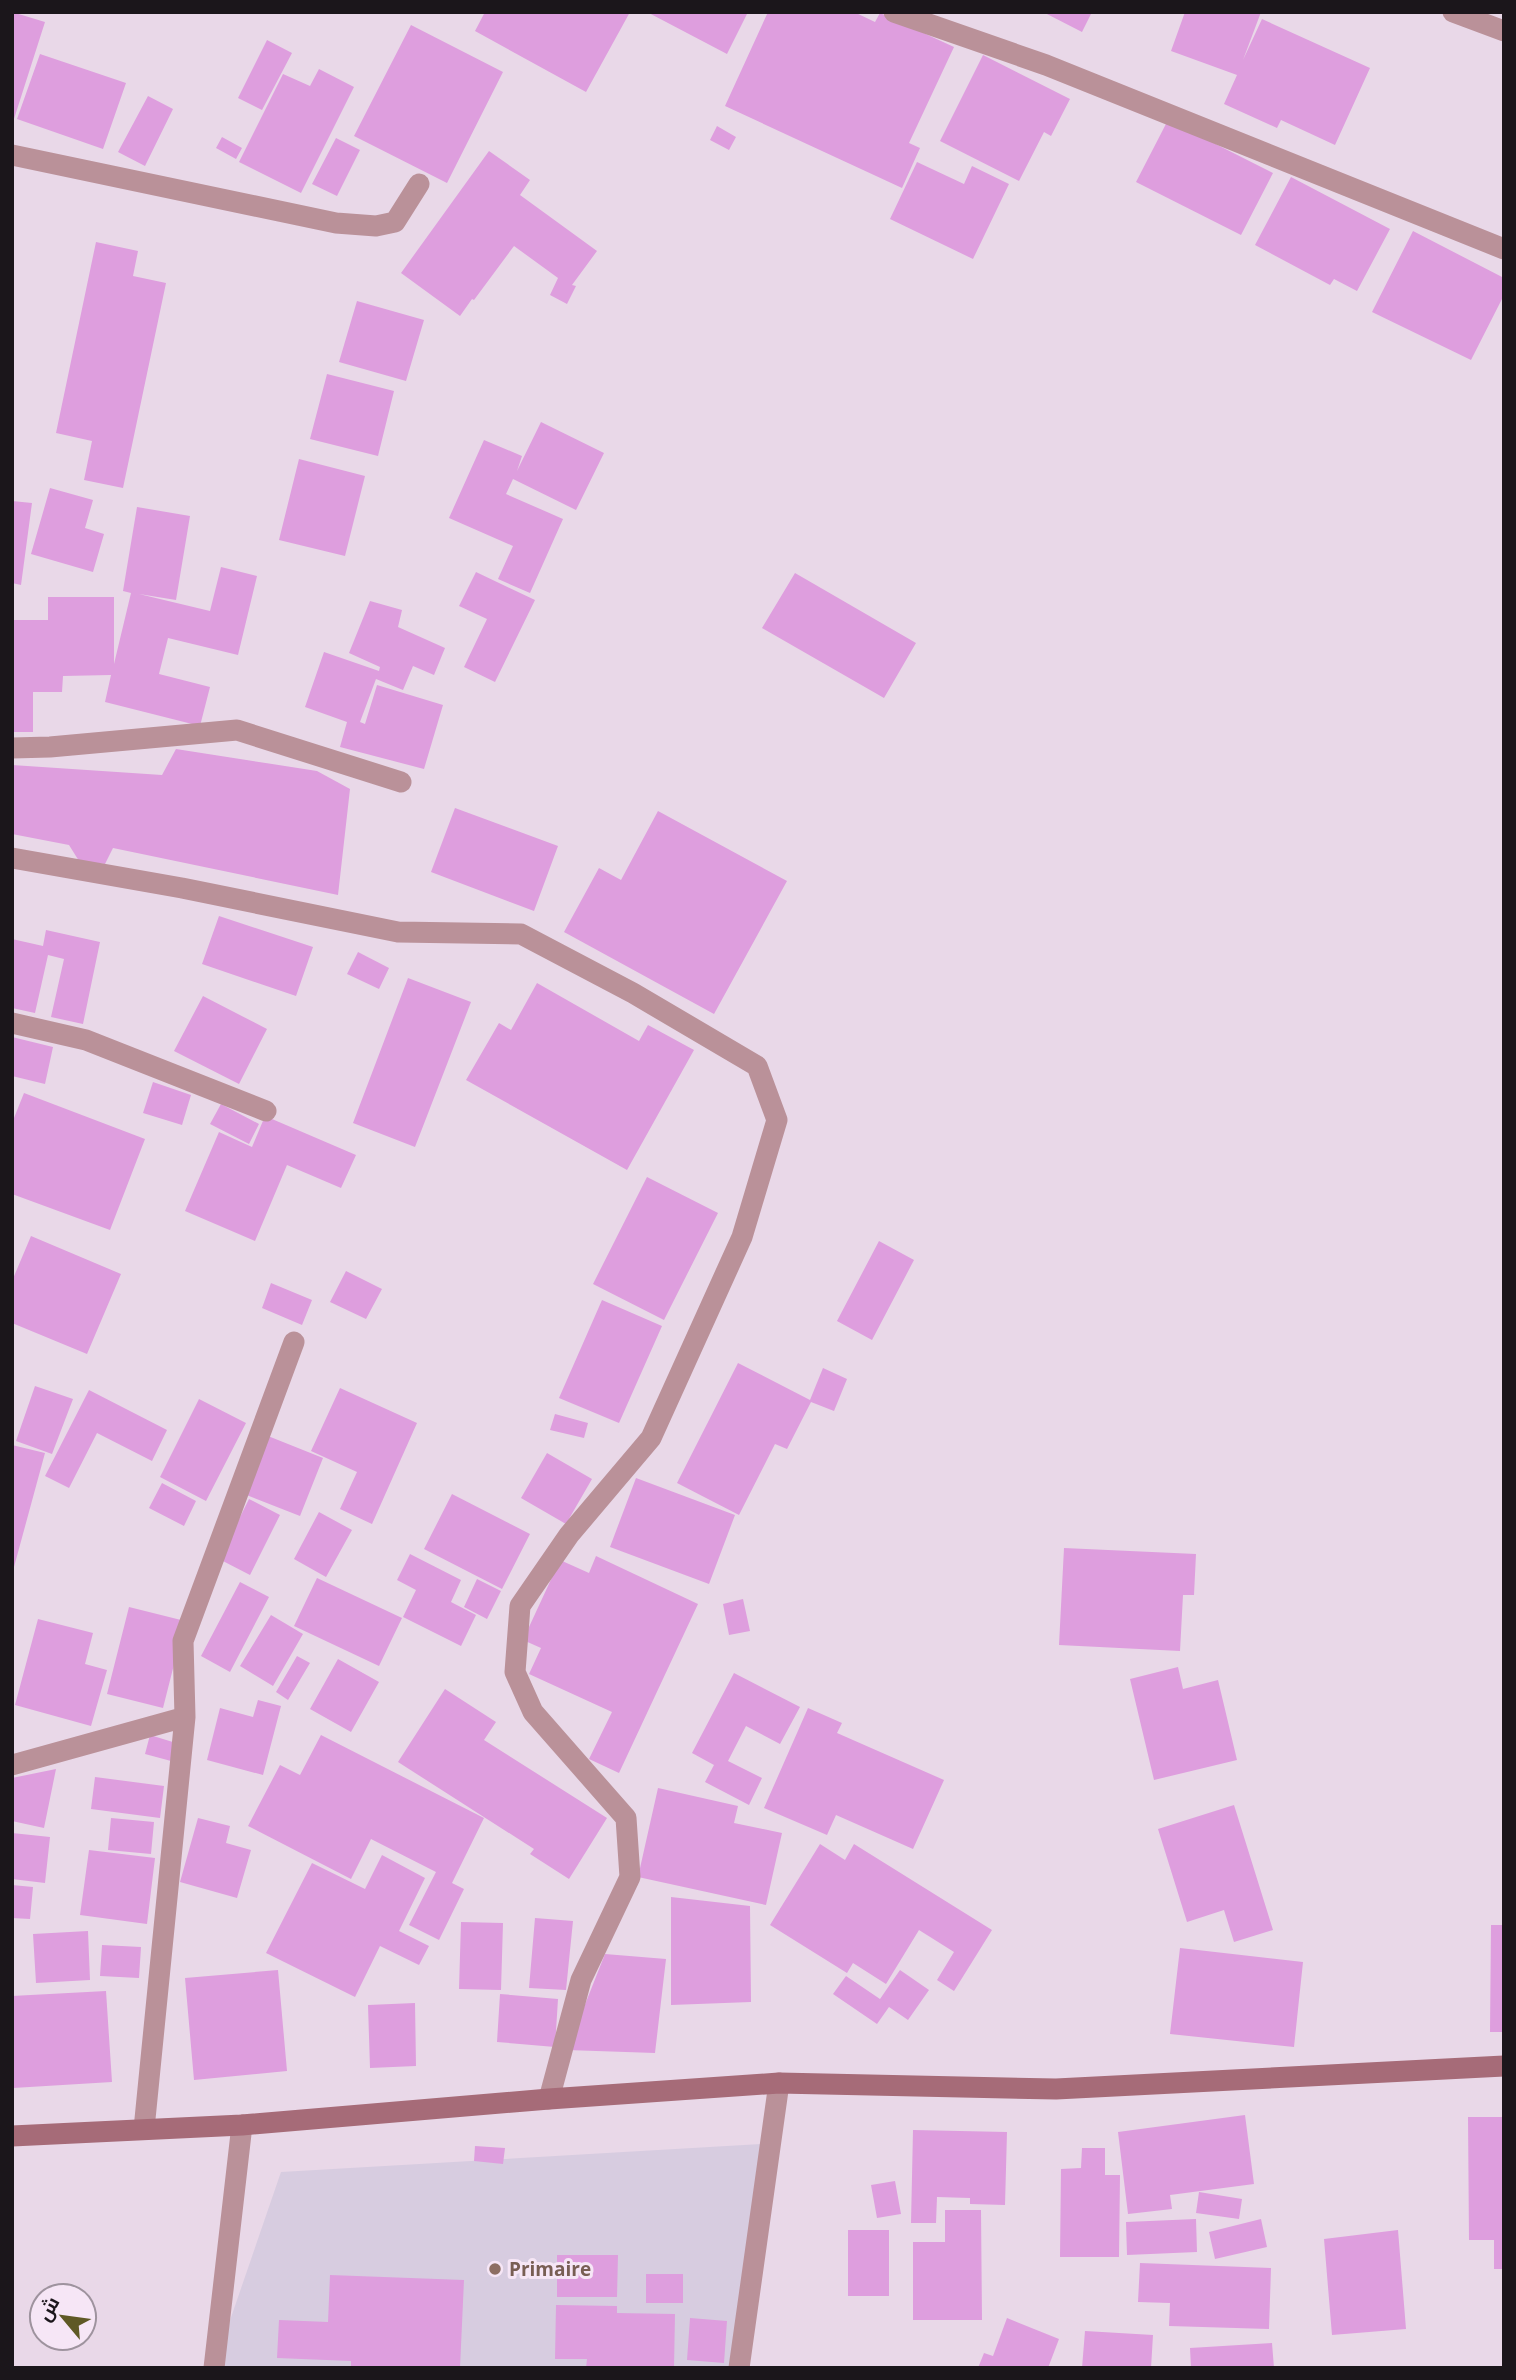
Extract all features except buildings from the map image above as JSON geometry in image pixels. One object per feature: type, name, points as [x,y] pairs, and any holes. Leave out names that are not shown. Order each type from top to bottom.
[{"type":"main road","points":[[12,2136],[242,2125],[779,2083],[1056,2089],[1504,2066]]},
{"type":"street","points":[[894,12],[1046,65],[1504,248]]},
{"type":"street","points":[[1453,12],[1504,31]]},
{"type":"street","points":[[12,155],[336,223],[376,226],[395,222],[419,184]]},
{"type":"street","points":[[12,748],[237,730],[401,782]]},
{"type":"street","points":[[12,858],[182,888],[398,932],[521,934],[633,993],[757,1066],[777,1120],[742,1237],[652,1438],[569,1535],[520,1606],[515,1672],[533,1712],[626,1818],[630,1877],[581,1980],[549,2099]]},
{"type":"street","points":[[12,1023],[86,1040],[266,1111]]},
{"type":"street","points":[[144,2129],[185,1717],[183,1641],[294,1342]]},
{"type":"street","points":[[12,1765],[185,1717]]},
{"type":"street","points":[[739,2368],[779,2083]]},
{"type":"street","points":[[213,2368],[242,2125]]},
{"type":"shaded area","name":"Primaire","points":[[761,2144],[730,2368],[214,2367],[281,2172]]},
{"type":"place","name":"Primaire","points":[[495,2269]]}]
